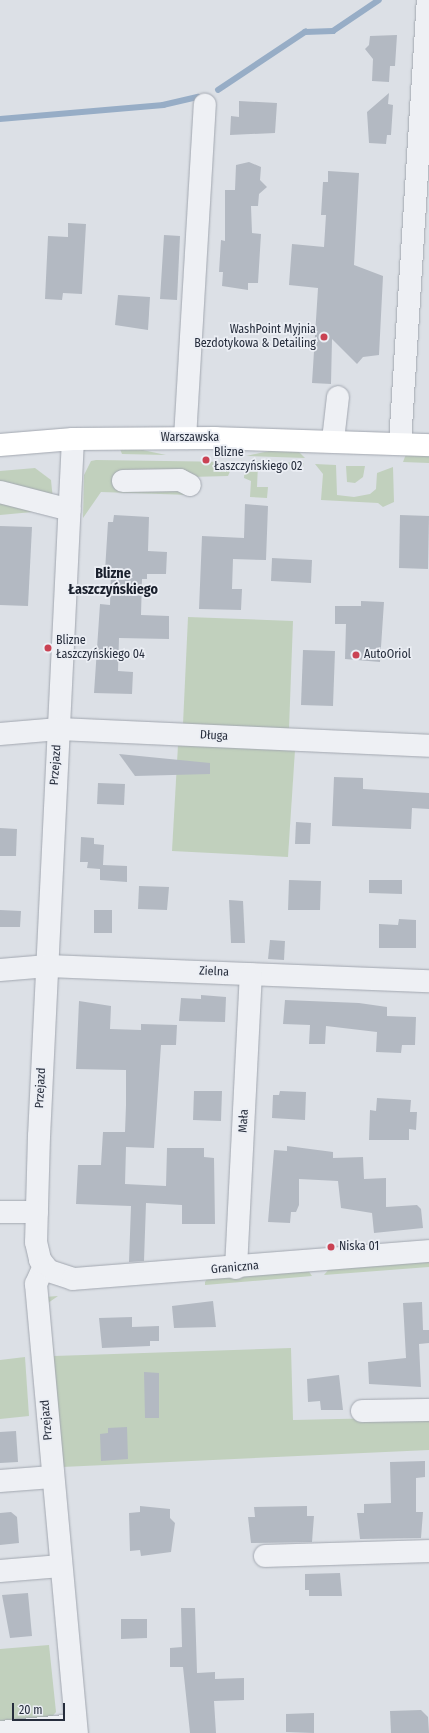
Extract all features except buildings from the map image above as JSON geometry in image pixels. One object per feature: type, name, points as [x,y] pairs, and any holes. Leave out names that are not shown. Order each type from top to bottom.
[{"type":"main road","name":"Warszawska","points":[[0,445],[74,439],[185,438],[333,440],[429,445]]},
{"type":"street","points":[[400,443],[428,0]]},
{"type":"street","points":[[185,438],[205,105]]},
{"type":"street","points":[[333,440],[338,397]]},
{"type":"street","name":"Przejazd","points":[[74,439],[36,1212],[37,1248],[44,1266],[36,1284],[52,1477],[77,1729]]},
{"type":"street","points":[[123,481],[180,480],[190,485]]},
{"type":"street","points":[[0,492],[70,510]]},
{"type":"street","name":"Długa","points":[[0,734],[59,729],[429,746]]},
{"type":"street","name":"Zielna","points":[[0,970],[48,966],[429,981]]},
{"type":"street","name":"Mała","points":[[236,1268],[252,974]]},
{"type":"street","points":[[0,1212],[36,1212]]},
{"type":"street","name":"Graniczna","points":[[44,1266],[55,1274],[73,1279],[236,1268],[429,1251]]},
{"type":"street","points":[[362,1411],[429,1410]]},
{"type":"street","points":[[0,1481],[52,1477]]},
{"type":"street","points":[[265,1556],[429,1551]]},
{"type":"street","points":[[0,1571],[61,1566]]},
{"type":"street","points":[[0,1732],[77,1729]]},
{"type":"green space","points":[[120,449],[138,449],[166,455],[122,454]]},
{"type":"green space","points":[[274,450],[297,450],[305,458],[246,456]]},
{"type":"green space","points":[[406,454],[429,455],[429,463],[403,462]]},
{"type":"green space","points":[[91,461],[234,462],[228,476],[190,477],[190,495],[101,492],[83,518],[84,475]]},
{"type":"green space","points":[[245,461],[304,463],[303,466],[258,464],[257,487],[268,487],[267,498],[250,497],[251,481],[244,478]]},
{"type":"green space","points":[[315,464],[336,465],[337,495],[354,497],[370,494],[376,489],[377,473],[393,467],[394,502],[383,507],[378,503],[321,500],[323,474]]},
{"type":"green space","points":[[346,466],[365,466],[363,477],[355,483],[347,482]]},
{"type":"green space","points":[[35,468],[51,480],[54,510],[0,515],[0,471]]},
{"type":"green space","points":[[188,617],[293,621],[289,729],[183,724]]},
{"type":"green space","points":[[178,745],[295,750],[288,857],[172,851]]},
{"type":"green space","points":[[429,1259],[429,1267],[324,1275],[329,1269]]},
{"type":"green space","points":[[308,1270],[312,1276],[205,1285],[207,1279]]},
{"type":"green space","points":[[58,1296],[48,1303],[54,1356],[291,1348],[293,1420],[429,1417],[429,1450],[62,1467],[44,1297]]},
{"type":"green space","points":[[25,1357],[29,1416],[0,1419],[0,1360]]},
{"type":"green space","points":[[49,1645],[56,1712],[51,1718],[0,1723],[0,1649]]},
{"type":"waterway","points":[[218,90],[305,32],[333,31],[379,0]]},
{"type":"waterway","points":[[0,119],[163,105],[198,97]]},
{"type":"place","name":"WashPoint Myjnia Bezdotykowa & Detailing","points":[[324,337]]},
{"type":"place","name":"Blizne Łaszczyńskiego 02","points":[[206,460]]},
{"type":"place","name":"Blizne Łaszczyńskiego 04","points":[[48,648]]},
{"type":"place","name":"AutoOriol","points":[[356,655]]},
{"type":"place","name":"Niska 01","points":[[331,1247]]},
{"type":"district","name":"Blizne Łaszczyńskiego","points":[[113,582]]}]
